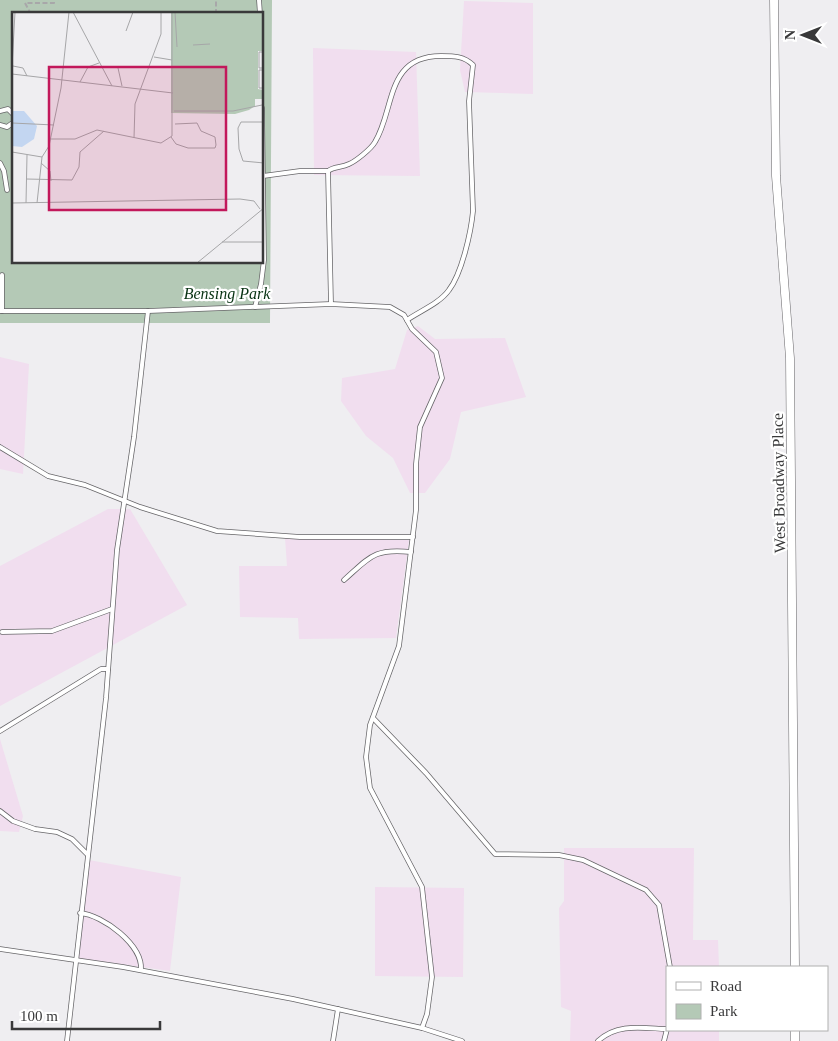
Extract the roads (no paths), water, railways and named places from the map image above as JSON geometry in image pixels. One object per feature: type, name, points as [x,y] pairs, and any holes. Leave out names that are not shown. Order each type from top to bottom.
[{"type":"street","name":"West Broadway Place","points":[[774,0],[776,176],[790,358],[795,966]]},
{"type":"lane","points":[[264,176],[300,171],[328,171],[332,167],[349,165],[375,144],[383,125],[392,90],[410,65],[422,58],[438,56],[462,57],[473,64],[469,101],[472,225],[457,274],[449,291],[407,320]]},
{"type":"lane","points":[[0,104],[1,110],[8,109],[12,113]]},
{"type":"lane","points":[[0,125],[7,127],[12,123]]},
{"type":"lane","points":[[0,163],[4,171],[7,190]]},
{"type":"lane","points":[[328,171],[331,304]]},
{"type":"lane","points":[[255,307],[264,264]]},
{"type":"lane","points":[[2,275],[1,311],[148,311],[331,304],[390,307],[404,315],[412,329],[436,352],[442,378],[420,427],[416,464],[413,537],[399,646],[373,718],[366,757],[370,788],[422,887],[432,977],[427,1014],[422,1028]]},
{"type":"lane","points":[[67,1041],[74,960],[108,669],[112,609],[124,499],[134,437],[148,311]]},
{"type":"lane","points":[[0,447],[48,476],[85,485],[140,507],[232,533],[271,533],[300,537],[413,537]]},
{"type":"lane","points":[[344,580],[372,555],[395,550],[411,552]]},
{"type":"lane","points":[[2,632],[52,631],[112,609]]},
{"type":"lane","points":[[0,730],[101,669],[108,669]]},
{"type":"lane","points":[[373,718],[426,774],[495,854],[559,856],[583,860],[646,890],[659,905],[670,966]]},
{"type":"lane","points":[[0,811],[13,821],[34,829],[57,832],[72,839],[87,854]]},
{"type":"lane","points":[[80,913],[104,923],[120,934],[136,949],[141,963],[141,970]]},
{"type":"lane","points":[[0,949],[141,970],[338,1009],[422,1028],[462,1041]]},
{"type":"lane","points":[[333,1041],[338,1009]]},
{"type":"lane","points":[[598,1041],[607,1032],[627,1027],[666,1028]]},
{"type":"park label","name":"Bensing Park","points":[[227,293]]}]
